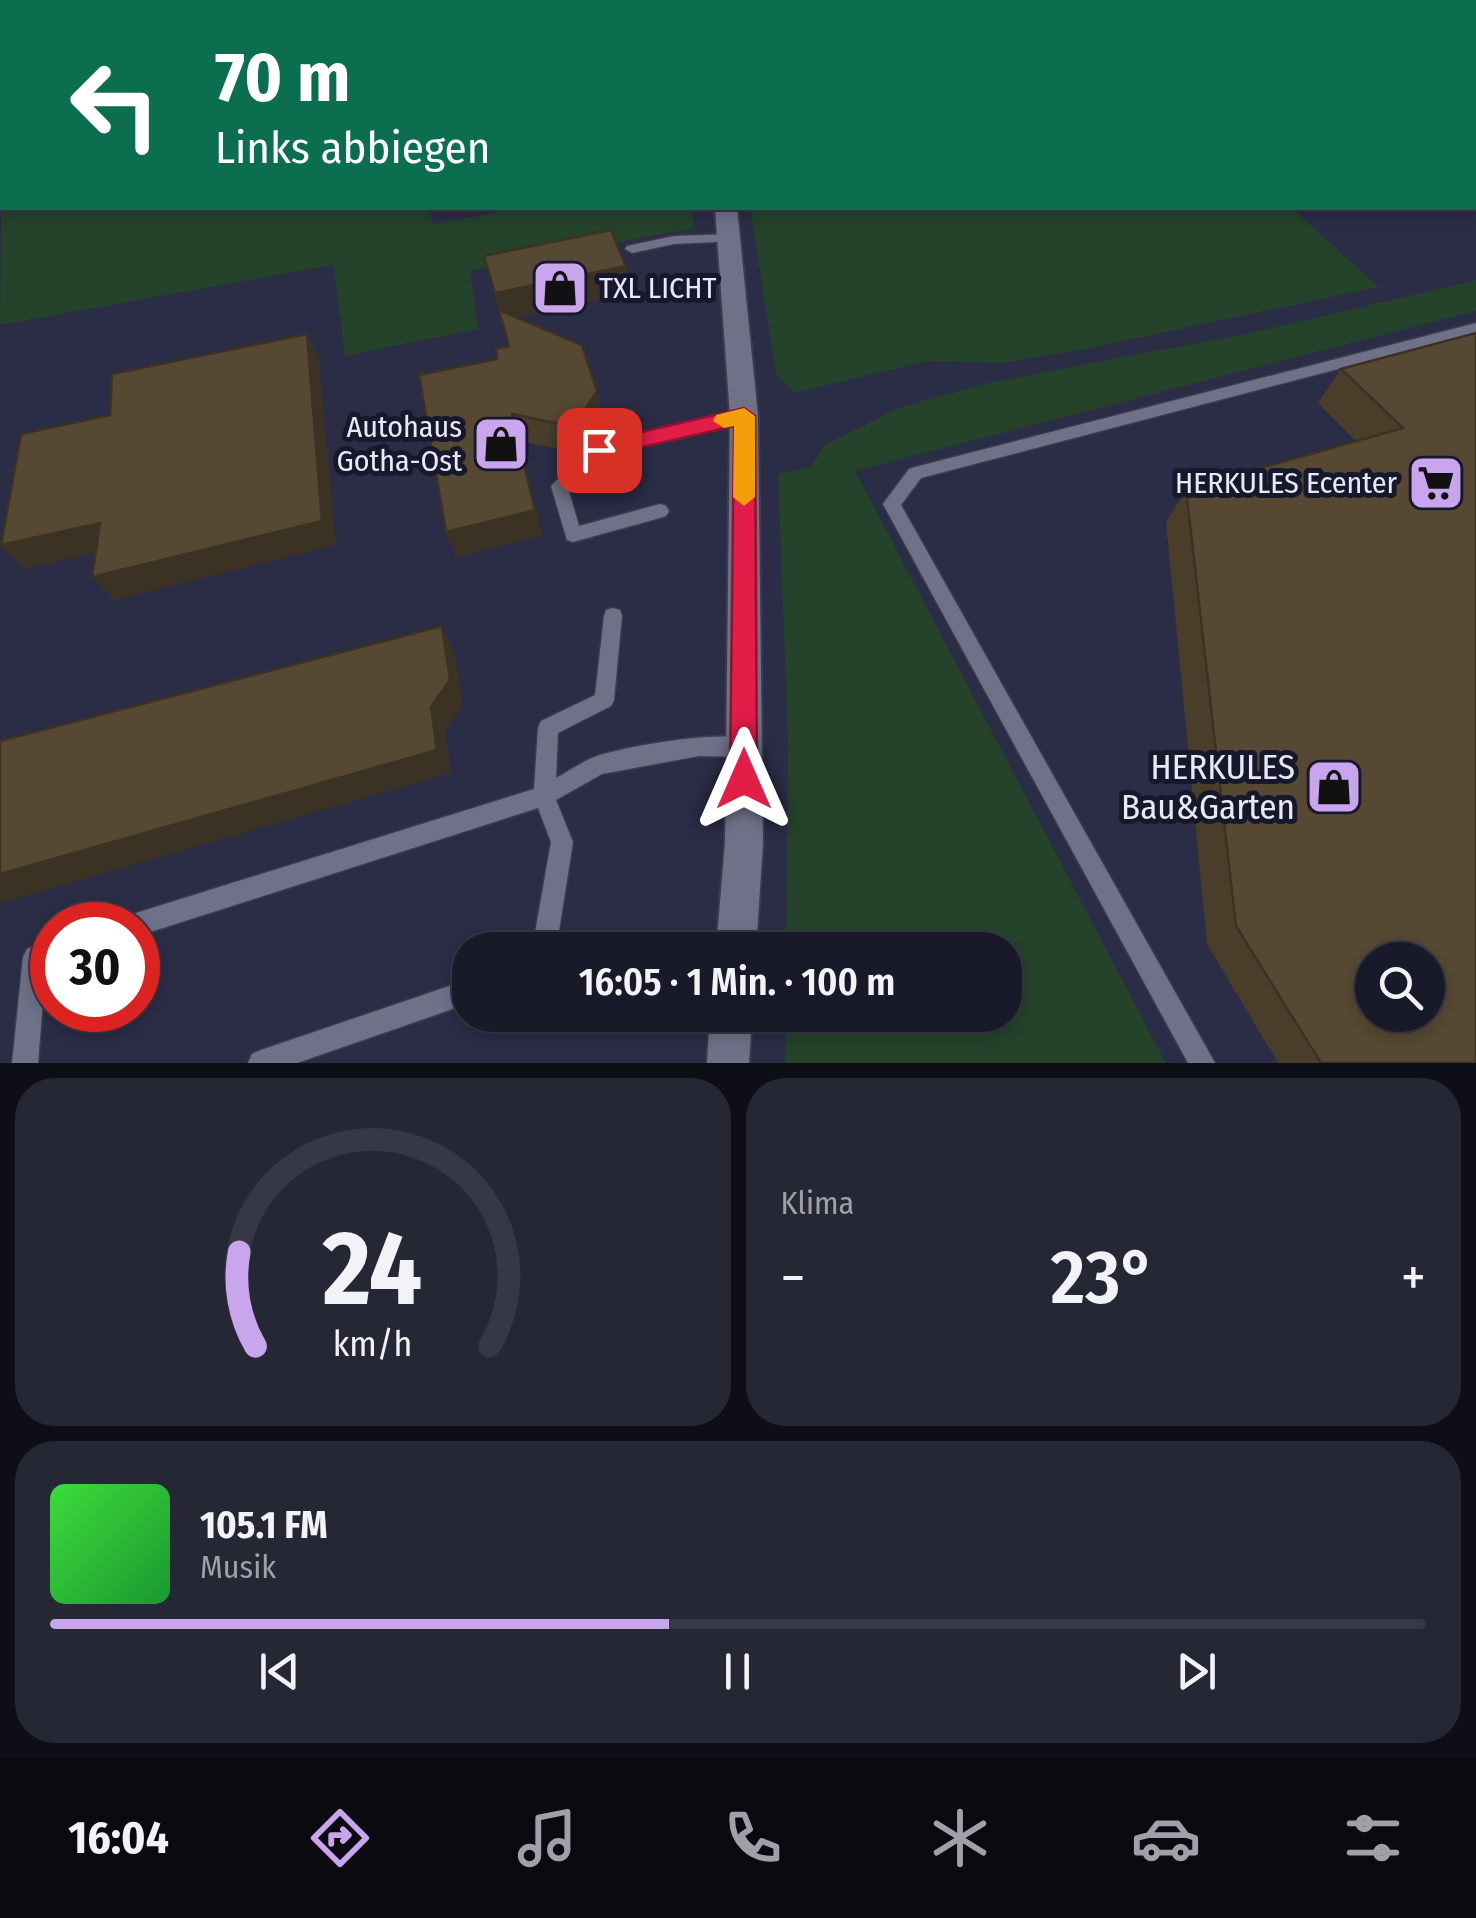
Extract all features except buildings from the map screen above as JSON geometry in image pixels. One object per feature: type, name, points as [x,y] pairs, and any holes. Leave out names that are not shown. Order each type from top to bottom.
[{"type":"street","points":[[726,210],[744,416],[744,843],[737,932]]},
{"type":"street","points":[[728,1063],[731,1032]]},
{"type":"lane","points":[[632,249],[674,240],[731,238]]},
{"type":"lane","points":[[1202,1063],[892,504],[915,473],[1476,328]]},
{"type":"lane","points":[[660,511],[572,535],[559,486],[599,450],[744,416]]},
{"type":"lane","points":[[547,932],[562,842],[544,796],[548,728],[604,700],[613,616]]},
{"type":"lane","points":[[160,917],[544,796],[599,765],[699,746],[744,748]]},
{"type":"lane","points":[[261,1063],[452,997]]},
{"type":"lane","points":[[25,1063],[30,1010]]},
{"type":"shaded area","points":[[0,210],[1476,210],[1476,1063],[0,1063]]},
{"type":"green space","points":[[1,210],[430,210],[433,224],[509,210],[691,210],[694,228],[470,271],[478,329],[345,356],[333,265],[0,325]]},
{"type":"green space","points":[[750,210],[1294,210],[1379,287],[1002,363],[928,361],[794,393],[776,374]]},
{"type":"green space","points":[[1476,280],[1476,311],[855,471],[1166,1063],[785,1063],[786,1032],[1022,1032],[1022,932],[786,932],[788,744],[778,474],[811,467],[824,445],[903,406],[993,382],[1255,332]]},
{"type":"slow traffic","points":[[724,421],[744,416],[744,497]]},
{"type":"place","name":"TXL LICHT","points":[[560,288]]},
{"type":"place","name":"Autohaus Gotha-Ost","points":[[501,444]]},
{"type":"place","name":"HERKULES Ecenter","points":[[1436,483]]},
{"type":"place","name":"HERKULES Bau&Garten","points":[[1334,787]]},
{"type":"route","points":[[599,450],[744,416],[744,779]]}]
